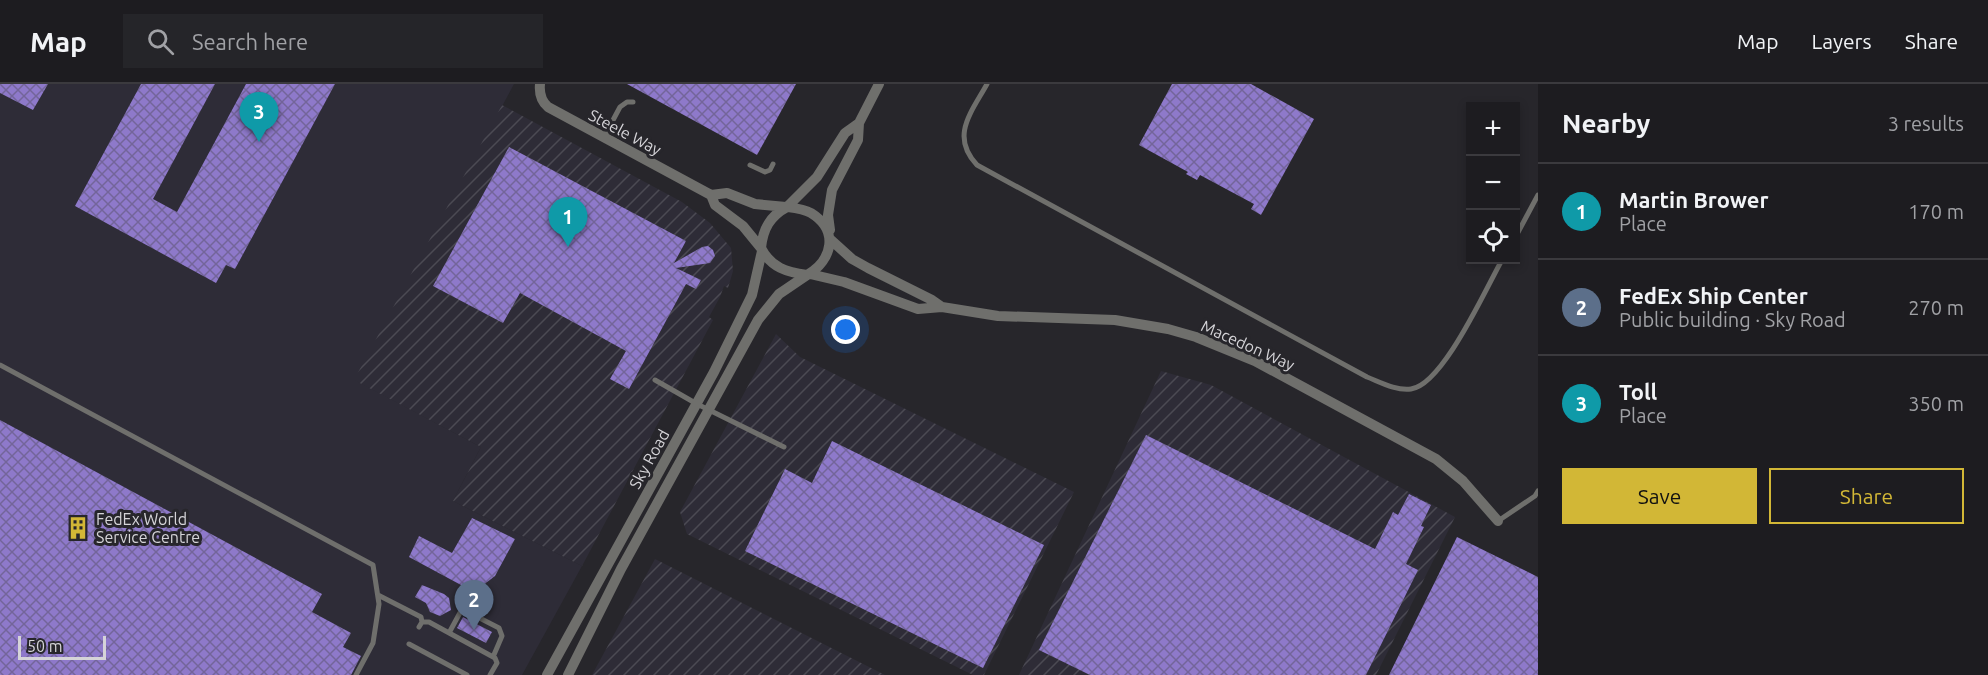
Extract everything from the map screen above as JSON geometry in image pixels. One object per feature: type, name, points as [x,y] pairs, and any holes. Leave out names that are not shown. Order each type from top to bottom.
[{"type":"street","name":"Steele Way","points":[[540,84],[543,103],[548,107],[711,195],[727,194],[755,204],[787,207]]},
{"type":"street","points":[[859,123],[845,133],[817,177],[787,207],[770,220],[763,234],[762,249],[776,267],[809,274],[824,260],[831,238],[829,201],[837,178],[858,140],[859,123],[879,84]]},
{"type":"street","name":"Steele Way","points":[[711,195],[715,205],[736,220],[762,249]]},
{"type":"street","points":[[787,207],[813,214],[824,225],[831,238]]},
{"type":"street","name":"Macedon Way","points":[[831,238],[852,259],[942,307]]},
{"type":"street","name":"Sky Road","points":[[547,675],[697,404],[752,295],[762,249]]},
{"type":"street","name":"Macedon Way","points":[[809,274],[844,282],[918,309],[942,307],[998,316],[1115,320],[1168,329],[1216,345],[1281,375],[1436,459],[1463,481],[1498,521]]},
{"type":"street","name":"Sky Road","points":[[568,675],[621,569],[743,345],[767,307],[779,294],[809,274]]},
{"type":"lane","points":[[987,84],[964,125],[965,149],[977,165],[1367,377],[1392,387],[1409,390],[1419,387],[1432,378],[1446,362],[1500,264]]},
{"type":"lane","points":[[604,137],[620,107],[627,102],[633,102]]},
{"type":"lane","points":[[750,165],[765,172],[770,170],[773,164]]},
{"type":"lane","points":[[1520,227],[1538,195]]},
{"type":"lane","points":[[0,365],[373,565],[379,604],[373,643],[356,675]]},
{"type":"lane","points":[[655,380],[697,404],[784,447]]},
{"type":"lane","points":[[1498,521],[1536,496],[1538,491]]},
{"type":"lane","points":[[378,594],[421,617],[420,625],[429,622],[493,657],[497,663],[490,675]]},
{"type":"lane","points":[[449,633],[462,609],[499,628],[502,636],[493,657]]},
{"type":"lane","points":[[409,644],[467,675]]},
{"type":"shaded area","points":[[0,84],[514,84],[355,380],[481,447],[453,501],[582,566],[522,675],[0,675]]},
{"type":"shaded area","points":[[502,105],[682,202],[710,223],[731,248],[733,271],[728,288],[724,286],[709,317],[713,320],[582,566],[453,501],[481,447],[354,380]]},
{"type":"shaded area","points":[[776,334],[800,357],[1074,492],[984,675],[973,675],[687,534],[680,512]]},
{"type":"shaded area","points":[[1161,371],[1211,385],[1455,517],[1376,675],[1019,675]]},
{"type":"shaded area","points":[[655,559],[885,675],[592,675]]},
{"type":"building","points":[[0,84],[48,84],[33,110],[0,93]]},
{"type":"building","points":[[141,84],[215,84],[153,199],[177,212],[246,84],[335,84],[235,269],[226,265],[216,283],[75,206]]},
{"type":"building","points":[[627,84],[796,84],[757,155]]},
{"type":"building","points":[[1172,84],[1251,84],[1314,119],[1261,215],[1251,209],[1254,204],[1200,175],[1197,180],[1186,174],[1188,172],[1139,145]]},
{"type":"building","points":[[509,147],[686,241],[674,263],[702,247],[708,246],[713,250],[715,256],[710,263],[676,268],[701,280],[696,289],[686,284],[629,389],[610,379],[626,351],[520,293],[503,323],[433,286]]},
{"type":"building","name":"FedEx World Service Centre","points":[[0,420],[322,594],[312,612],[351,633],[343,647],[361,656],[351,675],[0,675]]},
{"type":"building","points":[[1146,435],[1375,549],[1393,512],[1398,515],[1409,494],[1431,505],[1421,526],[1424,527],[1406,564],[1418,570],[1366,675],[1090,675],[1039,650]]},
{"type":"building","points":[[832,441],[1044,545],[983,668],[745,551],[785,469],[812,483]]},
{"type":"building","points":[[472,518],[515,539],[495,576],[474,592],[409,557],[419,536],[452,553]]},
{"type":"building","points":[[1457,537],[1538,577],[1538,675],[1389,675]]},
{"type":"building","points":[[422,585],[449,598],[451,610],[440,616],[430,612],[426,603],[415,597]]},
{"type":"building","points":[[463,617],[492,632],[486,643],[457,628]]},
{"type":"place","name":"Toll","points":[[259,142]]},
{"type":"place","name":"Martin Brower","points":[[568,247]]},
{"type":"place","name":"FedEx World Service Centre","points":[[78,528]]},
{"type":"place","name":"FedEx Ship Center","points":[[474,630]]}]
